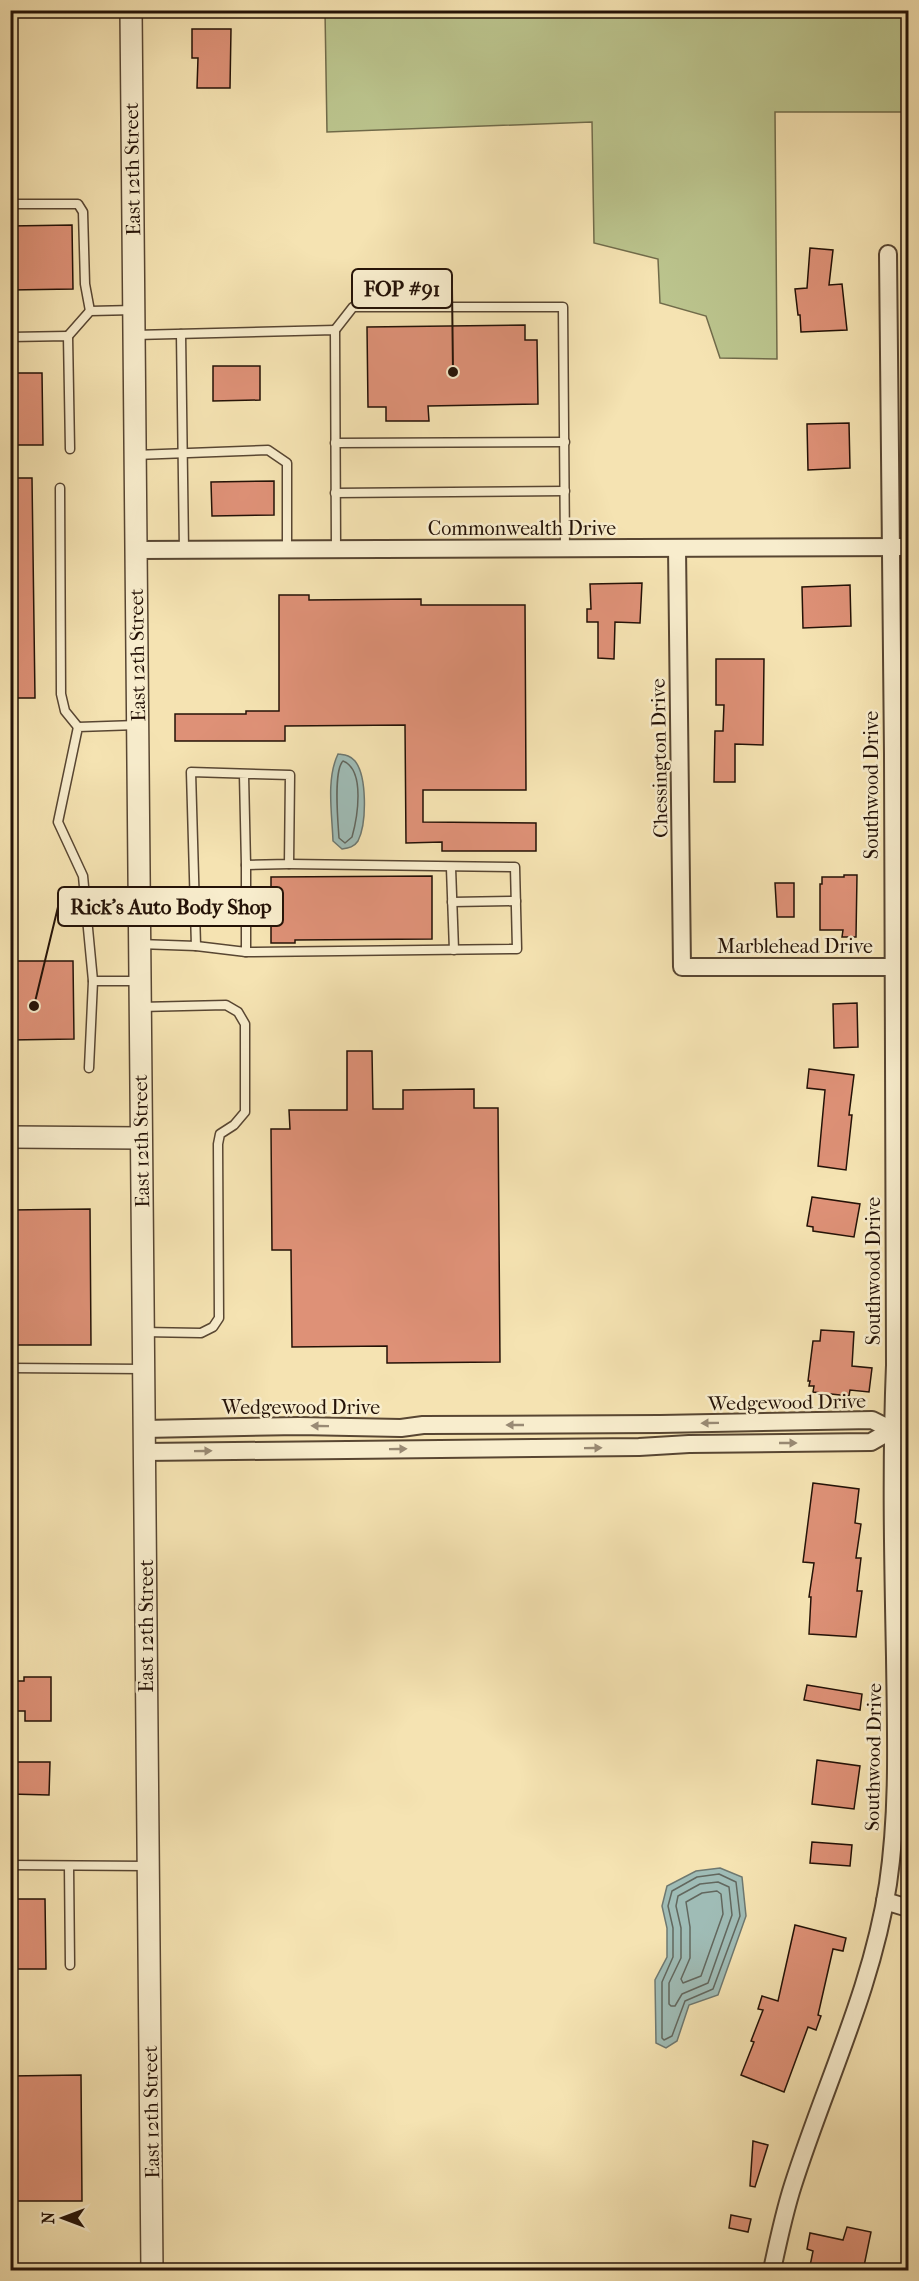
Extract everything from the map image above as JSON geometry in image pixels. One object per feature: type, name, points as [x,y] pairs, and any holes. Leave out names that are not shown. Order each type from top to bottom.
[{"type":"street","name":"East 12th Street","points":[[131,10],[152,2271]]},
{"type":"street","name":"Southwood Drive","points":[[772,2271],[793,2184],[860,1999],[885,1900],[896,1797],[892,1430],[901,967],[901,755],[891,547],[888,254]]},
{"type":"street","name":"Commonwealth Drive","points":[[136,550],[909,547]]},
{"type":"street","name":"Chessington Drive","points":[[677,548],[682,967]]},
{"type":"street","name":"Marblehead Drive","points":[[682,967],[901,967]]},
{"type":"street","points":[[10,1137],[141,1138]]},
{"type":"street","name":"Wedgewood Drive","points":[[144,1429],[299,1426],[401,1428],[423,1425],[872,1420],[892,1430]]},
{"type":"street","name":"Wedgewood Drive","points":[[144,1452],[604,1448],[689,1444],[871,1442],[892,1430]]},
{"type":"street","points":[[885,1900],[909,1908]]},
{"type":"lane","points":[[10,204],[78,204],[83,212],[85,284],[90,311]]},
{"type":"lane","points":[[336,549],[335,330],[353,307],[563,307],[565,549]]},
{"type":"lane","points":[[70,449],[68,336],[90,311],[134,310]]},
{"type":"lane","points":[[134,335],[335,330]]},
{"type":"lane","points":[[182,334],[184,550]]},
{"type":"lane","points":[[10,337],[68,336]]},
{"type":"lane","points":[[335,443],[565,442]]},
{"type":"lane","points":[[135,455],[268,450],[288,463],[287,549]]},
{"type":"lane","points":[[60,488],[62,694],[65,711],[78,727]]},
{"type":"lane","points":[[335,493],[565,491]]},
{"type":"lane","points":[[78,727],[137,725]]},
{"type":"lane","points":[[78,727],[58,822],[83,876],[93,981],[89,1068]]},
{"type":"lane","points":[[196,946],[191,772],[290,775],[290,864]]},
{"type":"lane","points":[[244,775],[246,952]]},
{"type":"lane","points":[[139,944],[196,946],[246,952],[517,949],[515,867],[246,865]]},
{"type":"lane","points":[[451,868],[454,950]]},
{"type":"lane","points":[[452,902],[516,901]]},
{"type":"lane","points":[[93,981],[139,981]]},
{"type":"lane","points":[[140,1007],[226,1005],[238,1012],[245,1024],[245,1112],[234,1125],[220,1134],[218,1144],[219,1318],[213,1327],[201,1333],[143,1332]]},
{"type":"lane","points":[[10,1368],[144,1369]]},
{"type":"lane","points":[[10,1865],[148,1866]]},
{"type":"lane","points":[[69,1866],[70,1965]]},
{"type":"green space","points":[[325,11],[908,11],[908,112],[775,112],[777,359],[720,358],[706,316],[660,303],[658,259],[594,243],[592,122],[327,132]]},
{"type":"water","points":[[338,754],[349,756],[355,761],[364,788],[361,833],[355,845],[342,849],[333,841],[331,808],[332,774]]},
{"type":"water","points":[[720,1868],[742,1877],[746,1916],[718,1995],[689,2005],[677,2041],[666,2048],[656,2043],[655,1980],[667,1957],[667,1928],[662,1906],[667,1886],[696,1871]]},
{"type":"building","points":[[192,29],[231,29],[230,88],[197,88],[198,58],[192,58]]},
{"type":"building","points":[[72,225],[73,289],[10,290],[10,226]]},
{"type":"building","points":[[810,248],[833,250],[829,285],[842,284],[847,330],[801,332],[795,289],[807,288]]},
{"type":"building","points":[[525,325],[525,340],[537,340],[538,404],[428,406],[429,421],[386,421],[386,407],[368,407],[367,327]]},
{"type":"building","points":[[213,366],[260,366],[260,400],[213,401]]},
{"type":"building","points":[[10,373],[42,373],[43,445],[10,445]]},
{"type":"building","points":[[849,423],[850,468],[808,470],[807,424]]},
{"type":"building","points":[[10,478],[32,478],[35,698],[10,698]]},
{"type":"building","points":[[274,481],[274,515],[212,516],[211,482]]},
{"type":"building","points":[[642,583],[640,623],[615,622],[614,659],[598,658],[598,622],[587,622],[587,609],[591,609],[590,584]]},
{"type":"building","points":[[850,585],[851,626],[803,628],[802,587]]},
{"type":"building","points":[[279,595],[309,595],[309,600],[421,599],[421,605],[525,605],[526,790],[423,790],[423,822],[536,823],[536,851],[442,851],[442,842],[406,843],[405,725],[285,726],[285,741],[175,741],[175,714],[246,714],[246,711],[279,711]]},
{"type":"building","points":[[716,659],[764,659],[763,745],[735,744],[735,782],[714,782],[715,731],[723,731],[724,705],[716,705]]},
{"type":"building","points":[[844,875],[857,875],[856,937],[842,937],[843,930],[820,930],[822,877],[844,877]]},
{"type":"building","points":[[432,876],[432,939],[295,940],[295,943],[271,943],[271,877]]},
{"type":"building","points":[[775,883],[794,883],[794,917],[777,917]]},
{"type":"building","points":[[10,961],[73,961],[74,1039],[10,1040]]},
{"type":"building","points":[[857,1003],[858,1047],[834,1048],[833,1004]]},
{"type":"building","points":[[347,1051],[372,1051],[373,1109],[403,1109],[403,1090],[474,1089],[474,1108],[498,1108],[500,1362],[387,1363],[387,1346],[292,1347],[291,1250],[272,1250],[271,1129],[290,1129],[289,1110],[347,1110]]},
{"type":"building","points":[[809,1069],[854,1075],[846,1170],[818,1166],[825,1090],[807,1088]]},
{"type":"building","points":[[812,1197],[860,1204],[854,1237],[813,1231],[813,1227],[807,1226]]},
{"type":"building","points":[[90,1209],[91,1345],[10,1345],[10,1210]]},
{"type":"building","points":[[821,1330],[854,1332],[852,1366],[872,1368],[869,1392],[850,1390],[849,1396],[813,1392],[814,1386],[809,1386],[810,1381],[808,1381],[813,1341],[820,1341]]},
{"type":"building","points":[[813,1483],[859,1489],[855,1523],[861,1524],[856,1558],[861,1558],[857,1591],[862,1591],[856,1637],[809,1634],[811,1597],[809,1597],[814,1563],[803,1562]]},
{"type":"building","points":[[24,1677],[51,1677],[51,1721],[25,1721],[25,1711],[10,1711],[10,1681],[24,1681]]},
{"type":"building","points":[[807,1685],[862,1694],[860,1710],[804,1700]]},
{"type":"building","points":[[817,1760],[860,1766],[854,1809],[812,1804]]},
{"type":"building","points":[[10,1762],[50,1762],[49,1795],[10,1794]]},
{"type":"building","points":[[812,1842],[852,1845],[850,1866],[810,1863]]},
{"type":"building","points":[[10,1899],[45,1899],[46,1969],[10,1969]]},
{"type":"building","points":[[795,1925],[846,1938],[843,1951],[833,1949],[818,2015],[821,2016],[816,2030],[808,2027],[784,2092],[741,2075],[763,2010],[758,2009],[762,1996],[778,2001]]},
{"type":"building","points":[[81,2075],[82,2201],[10,2201],[10,2076]]},
{"type":"building","points":[[753,2141],[768,2145],[755,2187],[750,2186]]},
{"type":"building","points":[[731,2215],[751,2219],[748,2232],[729,2228]]},
{"type":"building","points":[[847,2227],[871,2232],[863,2271],[809,2271],[813,2251],[807,2249],[810,2233],[843,2240]]},
{"type":"place","name":"FOP #91","points":[[453,372]]},
{"type":"place","name":"Rick's Auto Body Shop","points":[[34,1006]]}]
